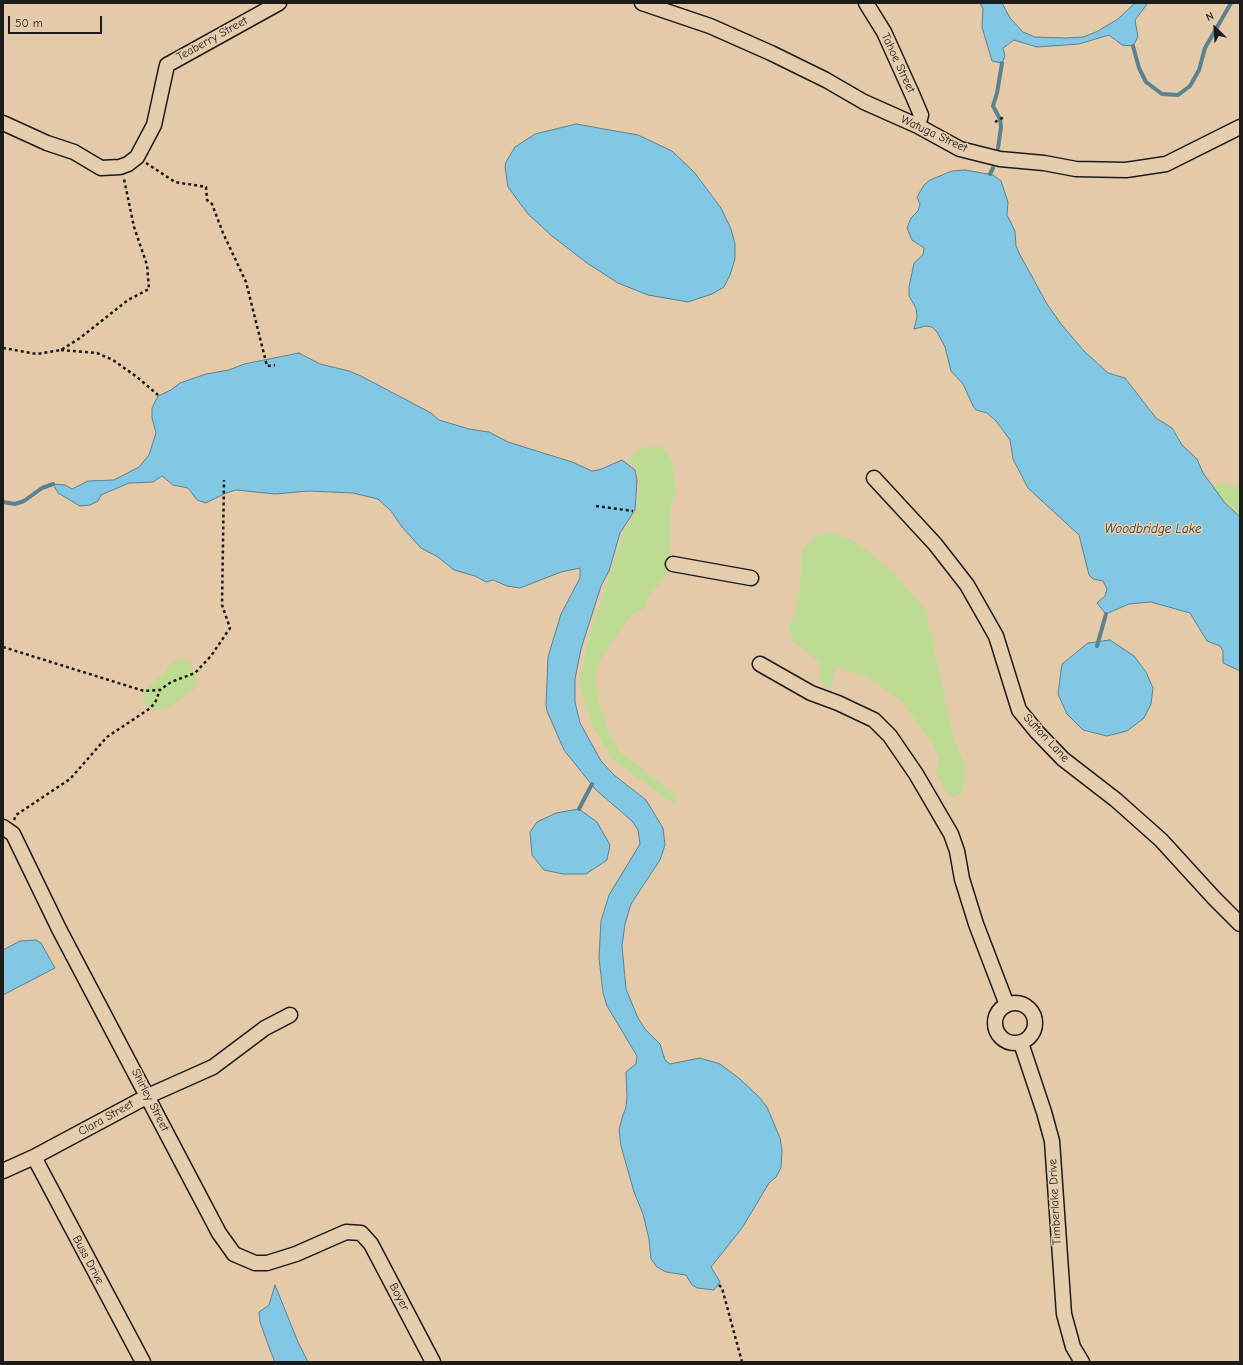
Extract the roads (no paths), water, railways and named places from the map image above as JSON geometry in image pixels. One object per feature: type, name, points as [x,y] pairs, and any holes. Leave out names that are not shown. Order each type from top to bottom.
[{"type":"street","name":"Teaberry Street","points":[[3,123],[74,152],[101,168],[120,167],[128,164],[137,158],[154,125],[167,64],[279,3]]},
{"type":"street","name":"Watuga Street","points":[[642,3],[710,26],[771,53],[826,80],[864,102],[918,126],[960,149],[1000,159],[1044,163],[1076,169],[1126,170],[1166,164],[1240,127]]},
{"type":"street","name":"Tahoe Street","points":[[866,3],[884,32],[912,94],[920,115],[918,126]]},
{"type":"street","name":"Sutton Lane","points":[[874,478],[935,544],[968,585],[996,636],[1019,710],[1037,732],[1063,759],[1116,800],[1161,840],[1240,924]]},
{"type":"street","points":[[673,564],[751,578]]},
{"type":"street","points":[[760,664],[812,693],[838,703],[874,720],[890,736],[916,774],[951,834],[959,856],[962,879],[976,924],[1007,1005]]},
{"type":"street","name":"Shirley Street","points":[[6,829],[219,1233],[234,1254],[255,1263],[267,1263],[296,1254],[346,1232],[362,1234]]},
{"type":"street","points":[[1017,1003],[1022,1004],[1032,1012],[1035,1018],[1036,1024],[1031,1036],[1021,1043],[1009,1042],[999,1036],[996,1030],[996,1018],[998,1012],[1007,1005],[1017,1003]]},
{"type":"street","name":"Clara Street","points":[[3,1171],[34,1157],[148,1096],[213,1067],[265,1028],[290,1015]]},
{"type":"street","name":"Timberlake Drive","points":[[1021,1043],[1052,1141],[1064,1314],[1073,1347],[1082,1362]]},
{"type":"street","name":"Buss Drive","points":[[34,1157],[142,1362]]},
{"type":"street","name":"Boyer","points":[[362,1234],[371,1244],[433,1362]]},
{"type":"water","points":[[980,3],[1002,3],[1010,18],[1023,32],[1035,37],[1065,38],[1083,37],[1096,32],[1118,19],[1135,3],[1148,3],[1135,20],[1138,37],[1133,46],[1122,45],[1109,35],[1079,44],[1037,47],[1014,40],[1003,48],[1005,56],[1002,63],[992,61],[982,27],[983,9]]},
{"type":"water","points":[[576,124],[638,135],[672,151],[694,172],[721,208],[731,229],[735,244],[735,259],[724,287],[712,294],[688,302],[648,295],[618,283],[587,263],[552,236],[528,214],[508,187],[505,167],[506,162],[515,147],[535,134]]},
{"type":"water","name":"Woodbridge Lake","points":[[965,170],[993,175],[1001,181],[1008,202],[1007,215],[1015,231],[1016,246],[1047,304],[1061,324],[1084,351],[1108,373],[1125,378],[1156,418],[1172,428],[1182,445],[1197,459],[1203,473],[1225,503],[1240,517],[1240,671],[1223,663],[1223,651],[1220,646],[1207,641],[1190,613],[1151,602],[1129,604],[1106,614],[1097,603],[1105,596],[1107,589],[1103,581],[1093,579],[1089,575],[1079,535],[1028,488],[1013,459],[1010,440],[996,421],[987,413],[976,410],[973,406],[963,384],[951,371],[945,347],[937,332],[932,327],[926,326],[914,329],[917,317],[916,308],[909,296],[909,287],[914,263],[923,255],[924,248],[912,240],[907,228],[911,218],[918,211],[920,204],[917,197],[924,185],[930,180],[952,171]]},
{"type":"water","points":[[299,353],[320,364],[349,371],[361,376],[431,413],[439,420],[469,429],[489,432],[508,442],[572,462],[592,471],[599,470],[622,460],[635,470],[637,480],[635,510],[620,533],[609,571],[601,586],[581,649],[575,679],[575,702],[580,723],[601,761],[614,775],[646,800],[663,828],[665,845],[660,860],[631,904],[625,924],[622,946],[626,989],[638,1018],[645,1029],[660,1044],[665,1060],[670,1064],[700,1058],[720,1064],[740,1079],[767,1107],[780,1138],[782,1150],[781,1168],[776,1177],[769,1183],[742,1228],[711,1267],[720,1282],[714,1290],[697,1288],[692,1285],[686,1275],[666,1272],[657,1267],[651,1259],[649,1239],[643,1214],[634,1192],[621,1146],[619,1130],[626,1107],[626,1072],[636,1064],[637,1056],[607,1006],[603,993],[599,958],[601,921],[609,895],[640,844],[638,830],[632,821],[596,790],[564,750],[547,711],[546,705],[548,657],[561,614],[580,578],[580,568],[561,572],[520,588],[507,586],[493,580],[486,582],[475,576],[454,570],[438,557],[421,548],[402,527],[391,511],[378,499],[353,493],[309,491],[275,494],[236,490],[226,493],[206,503],[197,500],[188,488],[173,485],[162,476],[153,482],[129,483],[101,495],[98,501],[90,505],[80,506],[58,493],[53,484],[65,485],[72,489],[88,481],[114,480],[139,467],[149,455],[156,433],[152,418],[152,408],[158,396],[171,390],[180,383],[206,374],[229,370],[244,364]]},
{"type":"water","points":[[1110,640],[1134,656],[1146,672],[1153,688],[1151,704],[1144,718],[1127,731],[1107,736],[1083,730],[1067,714],[1058,694],[1062,664],[1088,643]]},
{"type":"water","points":[[579,809],[597,822],[610,845],[607,860],[586,874],[563,874],[544,870],[532,855],[530,832],[537,822],[556,813]]},
{"type":"water","points":[[36,940],[41,943],[55,968],[3,995],[3,950],[20,941]]},
{"type":"water","points":[[275,1285],[298,1342],[308,1362],[275,1362],[260,1322],[259,1312],[269,1305]]},
{"type":"waterway","points":[[1133,46],[1139,68],[1146,82],[1162,94],[1178,95],[1190,86],[1199,70],[1205,48],[1231,3]]},
{"type":"waterway","points":[[998,148],[1001,127],[1000,119],[993,106],[997,93],[1002,63]]},
{"type":"waterway","points":[[990,174],[993,168]]},
{"type":"waterway","points":[[3,502],[15,504],[24,501],[42,488],[53,484]]},
{"type":"waterway","points":[[1097,646],[1106,614]]},
{"type":"waterway","points":[[579,809],[592,784]]}]
